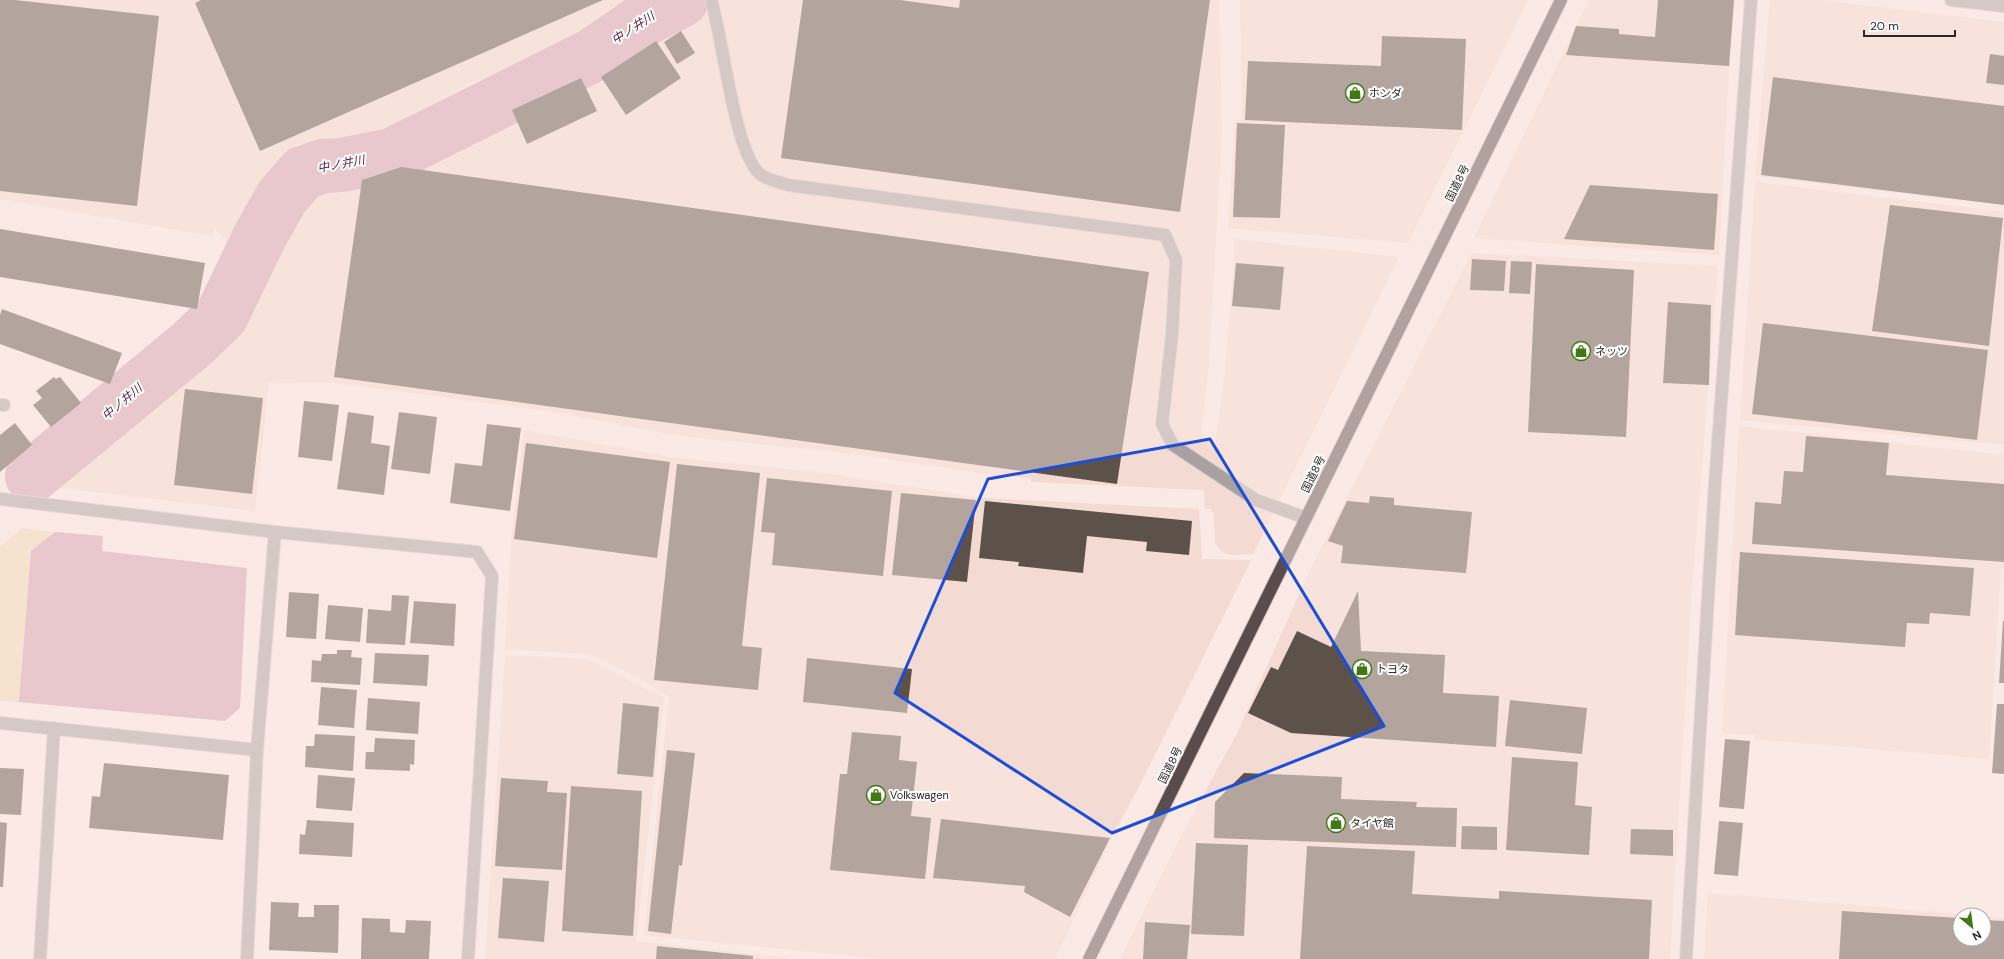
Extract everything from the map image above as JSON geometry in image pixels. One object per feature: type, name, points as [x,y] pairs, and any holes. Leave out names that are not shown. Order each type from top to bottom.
[{"type":"highway","name":"国道8号","points":[[1088,959],[1560,0]]},
{"type":"street","points":[[1686,959],[1715,483],[1751,0]]},
{"type":"street","points":[[1951,0],[2004,6]]},
{"type":"street","points":[[712,2],[741,135],[748,158],[760,175],[788,185],[1165,234],[1176,260],[1172,335],[1162,424],[1173,445],[1256,500],[1306,518]]},
{"type":"street","points":[[0,499],[275,532],[477,552],[492,576],[468,959]]},
{"type":"street","points":[[247,959],[257,750],[275,532]]},
{"type":"street","points":[[0,724],[54,728],[257,750]]},
{"type":"street","points":[[40,959],[54,728]]},
{"type":"highlighted area","points":[[1210,439],[1384,726],[1112,833],[895,693],[988,479]]},
{"type":"shaded area","points":[[0,0],[632,0],[566,47],[471,83],[396,124],[362,135],[298,145],[271,175],[236,244],[222,237],[214,227],[212,236],[0,199]]},
{"type":"shaded area","points":[[694,0],[1219,0],[1222,133],[1209,363],[1201,437],[1215,446],[1225,370],[1234,262],[1234,239],[1399,257],[1253,554],[1230,555],[1222,552],[1215,543],[1214,517],[1211,509],[1205,509],[1204,490],[1031,482],[1031,478],[995,475],[854,454],[672,435],[561,413],[330,382],[269,383],[255,511],[53,487],[230,329],[290,214],[318,180],[400,159],[696,17]]},
{"type":"shaded area","points":[[1240,0],[1528,0],[1408,243],[1228,228],[1235,120],[1242,120]]},
{"type":"shaded area","points":[[1589,0],[1735,0],[1729,70],[1719,255],[1474,238]]},
{"type":"shaded area","points":[[1770,0],[1819,0],[2004,22],[2004,205],[1755,176]]},
{"type":"shaded area","points":[[1755,182],[2004,212],[2004,445],[1740,420]]},
{"type":"shaded area","points":[[1472,253],[1718,266],[1692,589],[1670,959],[1120,959],[1180,838],[1237,733],[1310,570]]},
{"type":"shaded area","points":[[1739,426],[2004,455],[2004,568],[2001,568],[1989,759],[1755,739],[1755,735],[1722,733]]},
{"type":"shaded area","points":[[524,430],[676,458],[817,472],[983,498],[1199,509],[1202,559],[1251,560],[1144,777],[1114,833],[1055,959],[881,959],[644,935],[669,697],[638,677],[589,654],[505,649],[511,542]]},
{"type":"shaded area","points":[[22,528],[55,532],[31,551],[19,702],[0,701],[0,547]]},
{"type":"shaded area","points":[[55,532],[103,536],[102,551],[247,568],[240,708],[225,721],[19,702],[31,551]]},
{"type":"shaded area","points":[[505,655],[587,659],[664,698],[636,941],[794,959],[485,959]]},
{"type":"shaded area","points":[[1708,893],[1952,913],[1952,947],[1992,947],[1992,917],[2004,918],[2004,959],[1704,959]]},
{"type":"building","points":[[0,0],[15,0],[159,16],[137,206],[0,191]]},
{"type":"building","points":[[201,0],[603,0],[260,151],[195,3]]},
{"type":"building","points":[[803,0],[900,0],[959,8],[960,0],[1210,0],[1180,212],[781,158]]},
{"type":"building","points":[[1658,0],[1734,0],[1729,66],[1566,55],[1576,26],[1619,29],[1619,34],[1655,37]]},
{"type":"building","points":[[681,31],[695,53],[677,64],[664,42]]},
{"type":"building","name":"ホンダ","points":[[1382,36],[1466,39],[1462,130],[1245,120],[1248,61],[1381,66]]},
{"type":"building","points":[[656,41],[681,78],[626,115],[601,77]]},
{"type":"building","points":[[1990,54],[2004,56],[2004,85],[1986,83]]},
{"type":"building","points":[[1773,77],[2004,106],[2004,205],[1761,175]]},
{"type":"building","points":[[581,78],[597,111],[527,144],[512,110]]},
{"type":"building","points":[[1237,123],[1285,125],[1280,218],[1233,217]]},
{"type":"building","points":[[401,167],[1149,272],[1117,484],[334,377],[362,180]]},
{"type":"building","points":[[1590,185],[1718,194],[1714,250],[1564,239]]},
{"type":"building","points":[[1890,205],[2003,218],[1989,346],[1872,331]]},
{"type":"building","points":[[0,229],[205,263],[197,309],[0,277]]},
{"type":"building","points":[[1472,259],[1506,261],[1504,291],[1470,290]]},
{"type":"building","points":[[1511,261],[1532,262],[1530,294],[1509,293]]},
{"type":"building","points":[[1236,263],[1284,267],[1280,310],[1232,306]]},
{"type":"building","name":"ネッツ","points":[[1536,264],[1634,270],[1626,437],[1528,432]]},
{"type":"building","points":[[1668,302],[1711,305],[1709,385],[1663,383]]},
{"type":"building","points":[[2,309],[122,353],[110,384],[0,344],[0,315]]},
{"type":"building","points":[[1763,323],[1988,350],[1977,440],[1752,414]]},
{"type":"building","points":[[54,377],[56,379],[60,377],[81,403],[51,427],[33,405],[42,398],[36,391]]},
{"type":"building","points":[[185,389],[263,398],[252,494],[174,485]]},
{"type":"building","points":[[304,401],[339,405],[332,461],[298,457]]},
{"type":"building","points":[[348,412],[374,416],[371,443],[390,446],[384,495],[337,489]]},
{"type":"building","points":[[399,412],[437,417],[430,474],[391,469]]},
{"type":"building","points":[[15,423],[32,445],[0,472],[0,435]]},
{"type":"building","points":[[487,424],[521,428],[510,511],[450,503],[455,463],[482,466]]},
{"type":"building","points":[[1806,436],[1889,443],[1886,475],[2004,484],[2004,562],[1752,544],[1755,502],[1781,504],[1784,471],[1803,472]]},
{"type":"building","points":[[526,443],[670,462],[657,558],[514,539]]},
{"type":"building","points":[[677,464],[760,473],[742,646],[762,648],[758,690],[654,680]]},
{"type":"building","points":[[767,478],[892,491],[883,576],[772,565],[775,533],[761,532]]},
{"type":"building","points":[[901,493],[976,500],[967,582],[892,575]]},
{"type":"building","points":[[1370,496],[1394,498],[1394,505],[1472,512],[1466,573],[1341,563],[1343,546],[1328,541],[1347,501],[1369,503]]},
{"type":"building","points":[[985,501],[1192,521],[1189,555],[1146,551],[1147,542],[1087,536],[1083,573],[1018,566],[1019,562],[979,558]]},
{"type":"building","points":[[1740,552],[1974,568],[1970,616],[1930,613],[1929,624],[1907,623],[1905,647],[1735,635]]},
{"type":"building","name":"トヨタ","points":[[1358,591],[1361,651],[1445,655],[1443,693],[1499,696],[1496,747],[1291,733],[1248,713],[1271,667],[1278,670],[1297,631],[1331,647]]},
{"type":"building","points":[[289,592],[319,594],[316,639],[286,637]]},
{"type":"building","points":[[392,595],[409,596],[405,645],[366,643],[368,609],[391,611]]},
{"type":"building","points":[[414,601],[456,604],[454,646],[410,643]]},
{"type":"building","points":[[328,605],[363,608],[360,642],[325,639]]},
{"type":"building","points":[[2003,621],[2004,683],[1999,683]]},
{"type":"building","points":[[337,650],[352,650],[351,657],[362,658],[360,685],[311,682],[312,660],[321,661],[322,654],[337,654]]},
{"type":"building","points":[[375,653],[429,655],[427,686],[373,683]]},
{"type":"building","points":[[807,658],[912,669],[907,713],[803,702]]},
{"type":"building","points":[[321,687],[357,690],[354,728],[318,725]]},
{"type":"building","points":[[368,698],[420,702],[418,734],[366,730]]},
{"type":"building","points":[[1510,700],[1587,708],[1582,754],[1505,746]]},
{"type":"building","points":[[623,703],[659,707],[653,777],[617,774]]},
{"type":"building","points":[[1997,704],[2004,704],[2004,774],[1992,773]]},
{"type":"building","name":"Volkswagen","points":[[852,732],[901,736],[899,760],[917,762],[911,816],[931,818],[925,879],[830,870],[840,774],[847,774]]},
{"type":"building","points":[[315,734],[355,736],[353,771],[305,767],[306,746],[314,746]]},
{"type":"building","points":[[375,738],[415,740],[414,765],[410,764],[410,771],[365,769],[366,752],[374,752]]},
{"type":"building","points":[[1725,739],[1750,741],[1744,809],[1719,807]]},
{"type":"building","points":[[667,750],[695,753],[682,866],[679,865],[671,934],[648,931]]},
{"type":"building","points":[[1512,757],[1578,762],[1575,805],[1592,807],[1589,855],[1506,850]]},
{"type":"building","points":[[104,763],[229,775],[223,840],[89,828],[92,796],[100,797]]},
{"type":"building","points":[[0,768],[24,769],[21,815],[0,814]]},
{"type":"building","name":"タイヤ館","points":[[1244,773],[1342,777],[1341,799],[1417,802],[1416,807],[1457,808],[1456,847],[1214,838],[1215,802]]},
{"type":"building","points":[[318,775],[355,778],[352,811],[316,808]]},
{"type":"building","points":[[501,778],[548,781],[547,792],[567,793],[562,870],[495,866]]},
{"type":"building","points":[[571,786],[642,791],[633,936],[562,931]]},
{"type":"building","name":"Volkswagen","points":[[941,819],[1110,838],[1070,917],[1024,892],[1025,886],[933,878]]},
{"type":"building","points":[[307,820],[354,823],[352,857],[299,854],[300,834],[305,835]]},
{"type":"building","points":[[1719,821],[1743,823],[1738,876],[1714,874]]},
{"type":"building","points":[[0,822],[7,823],[3,887],[0,887]]},
{"type":"building","points":[[1462,826],[1497,827],[1497,850],[1461,849]]},
{"type":"building","points":[[1631,829],[1673,830],[1673,856],[1630,854]]},
{"type":"building","points":[[1196,843],[1248,845],[1244,936],[1191,934]]},
{"type":"building","points":[[1307,846],[1415,851],[1412,894],[1499,899],[1499,891],[1652,900],[1649,959],[1300,959]]},
{"type":"building","points":[[503,878],[549,881],[544,942],[498,938]]},
{"type":"building","points":[[271,902],[299,903],[298,917],[314,917],[314,905],[339,905],[338,953],[269,950]]},
{"type":"building","points":[[1842,911],[1952,918],[1952,947],[1992,947],[1992,920],[2004,921],[2004,959],[1839,959]]},
{"type":"building","points":[[362,918],[390,919],[390,932],[405,933],[406,920],[431,921],[429,959],[361,959]]},
{"type":"building","points":[[1145,922],[1190,925],[1187,959],[1143,959]]},
{"type":"building","points":[[657,946],[753,956],[753,959],[656,959]]},
{"type":"waterway","name":"中ノ井川","points":[[32,476],[192,344],[222,315],[260,236],[282,197],[303,173],[323,166],[342,165],[392,155],[593,55],[645,19],[682,0]]},
{"type":"place","name":"ホンダ","points":[[1355,93]]},
{"type":"place","name":"ネッツ","points":[[1581,351]]},
{"type":"place","name":"トヨタ","points":[[1362,669]]},
{"type":"place","name":"Volkswagen","points":[[876,795]]},
{"type":"place","name":"タイヤ館","points":[[1336,823]]}]
